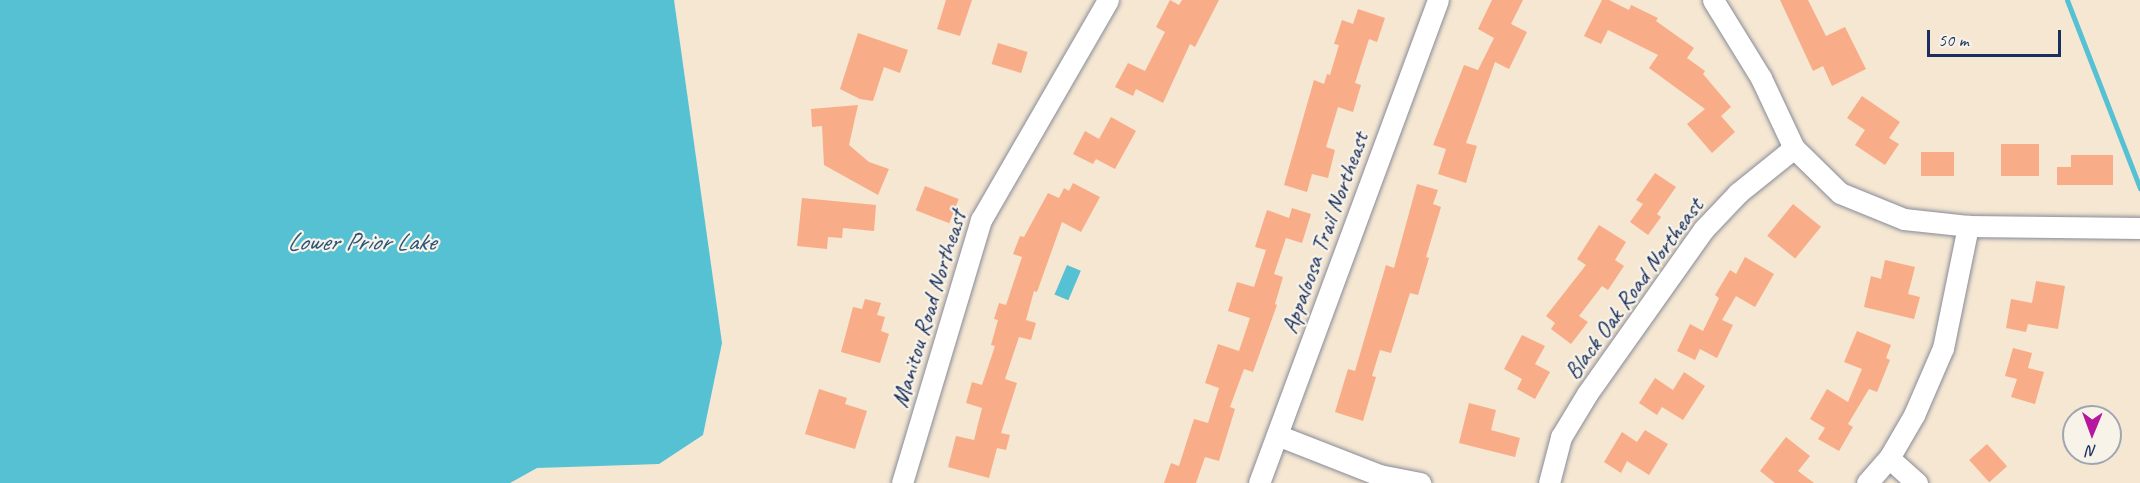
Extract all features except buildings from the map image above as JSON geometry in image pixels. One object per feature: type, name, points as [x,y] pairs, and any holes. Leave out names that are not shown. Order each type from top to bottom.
[{"type":"street","name":"Manitou Road Northeast","points":[[902,483],[981,220],[1108,0]]},
{"type":"street","name":"Appaloosa Trail Northeast","points":[[1258,483],[1438,0]]},
{"type":"street","points":[[1713,0],[1761,78],[1794,148],[1840,193],[1904,219],[1968,225],[2140,228]]},
{"type":"street","name":"Black Oak Road Northeast","points":[[1549,483],[1562,437],[1587,394],[1704,229],[1738,193],[1794,148]]},
{"type":"street","points":[[1867,483],[1889,458],[1914,415],[1943,348],[1968,225]]},
{"type":"street","points":[[1277,435],[1379,475],[1420,483]]},
{"type":"street","points":[[1889,458],[1917,483]]},
{"type":"water","name":"Lower Prior Lake","points":[[0,0],[674,0],[722,343],[703,435],[659,464],[537,468],[510,483],[0,483]]},
{"type":"water","points":[[1067,265],[1081,271],[1068,300],[1054,294]]},
{"type":"waterway","points":[[2067,0],[2140,188]]}]
